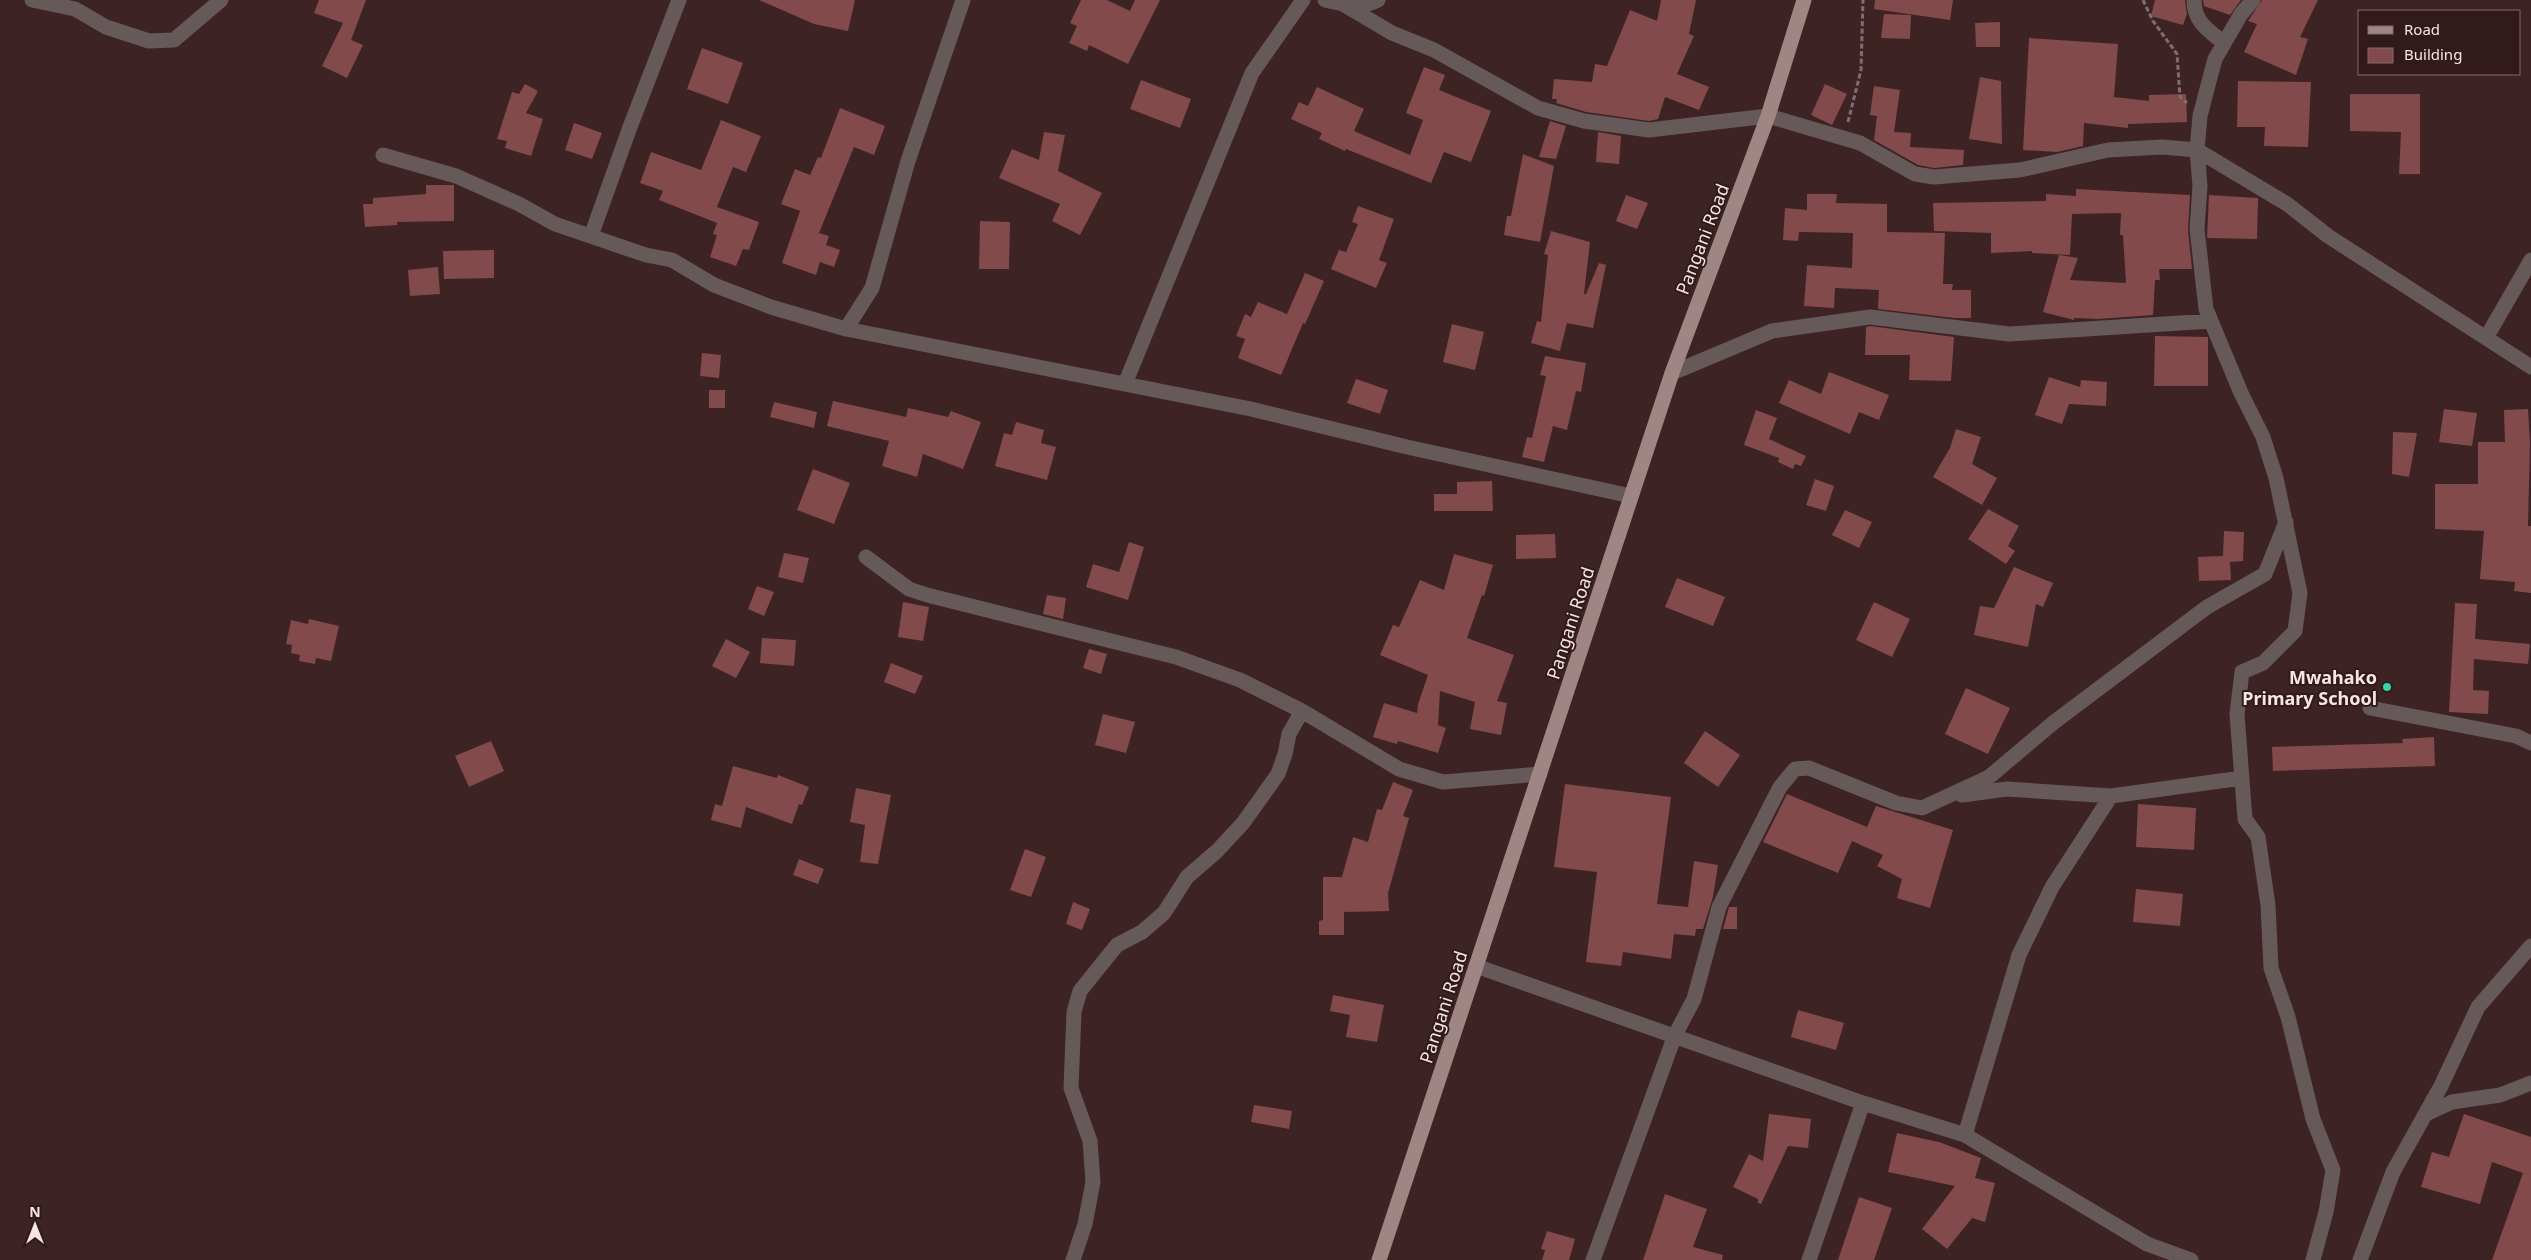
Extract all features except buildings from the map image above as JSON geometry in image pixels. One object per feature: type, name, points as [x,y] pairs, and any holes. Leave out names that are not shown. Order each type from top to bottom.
[{"type":"main road","name":"Pangani Road","points":[[1379,1260],[1672,373],[1768,116],[1804,0]]},
{"type":"street","points":[[32,0],[75,9],[106,27],[149,41],[174,40],[221,0]]},
{"type":"street","points":[[592,236],[630,127],[679,0]]},
{"type":"street","points":[[846,329],[872,288],[914,144],[963,0]]},
{"type":"street","points":[[1125,384],[1252,73],[1303,0]]},
{"type":"street","points":[[1325,0],[1343,4],[1368,5],[1378,0]]},
{"type":"street","points":[[2194,0],[2194,12],[2206,27],[2224,43]]},
{"type":"street","points":[[2253,0],[2241,14],[2215,59],[2200,116],[2197,150],[2200,186],[2197,229],[2206,309],[2240,393],[2263,437],[2276,478],[2300,593],[2295,631],[2263,663],[2242,672],[2237,714],[2245,819],[2258,837],[2260,847],[2268,905],[2271,968],[2288,1017],[2313,1119],[2333,1170],[2326,1212],[2313,1260]]},
{"type":"street","points":[[1343,4],[1392,32],[1434,50],[1538,108],[1584,121],[1649,130],[1768,116],[1860,143],[1915,174],[1934,177],[2020,170],[2108,150],[2162,147],[2197,150],[2287,204],[2328,236],[2531,367]]},
{"type":"street","points":[[383,155],[456,176],[519,204],[555,224],[646,255],[672,260],[714,285],[772,307],[846,329],[1251,409],[1407,447],[1631,496]]},
{"type":"street","points":[[2486,338],[2531,260]]},
{"type":"street","points":[[1672,373],[1772,331],[1870,317],[2009,334],[2211,321]]},
{"type":"street","points":[[1593,1260],[1675,1035],[1694,999],[1719,907],[1780,787],[1795,768],[1809,768],[1896,803],[1922,808],[1989,777],[2053,723],[2206,607],[2264,574],[2286,522]]},
{"type":"street","points":[[866,557],[909,589],[1176,657],[1240,680],[1302,711],[1400,769],[1443,782],[1540,774]]},
{"type":"street","points":[[2370,708],[2516,736],[2531,743]]},
{"type":"street","points":[[1074,1260],[1085,1224],[1093,1182],[1090,1141],[1071,1088],[1074,1012],[1080,991],[1117,945],[1142,932],[1164,913],[1187,876],[1217,851],[1243,823],[1278,774],[1289,734],[1302,711]]},
{"type":"street","points":[[1951,796],[2007,789],[2111,796],[2242,778]]},
{"type":"street","points":[[1965,1135],[2019,955],[2052,886],[2111,796]]},
{"type":"street","points":[[2360,1260],[2393,1172],[2426,1114],[2478,1008],[2531,946]]},
{"type":"street","points":[[1476,966],[1863,1103],[1965,1135],[2147,1244],[2191,1260]]},
{"type":"street","points":[[2426,1114],[2452,1102],[2500,1095],[2531,1083]]},
{"type":"street","points":[[1809,1260],[1863,1103]]},
{"type":"path","points":[[1843,139],[1861,70],[1863,0]]},
{"type":"path","points":[[2143,0],[2153,21],[2177,54],[2180,97],[2200,116]]},
{"type":"place","name":"Mwahako Primary School","points":[[2387,687]]}]
